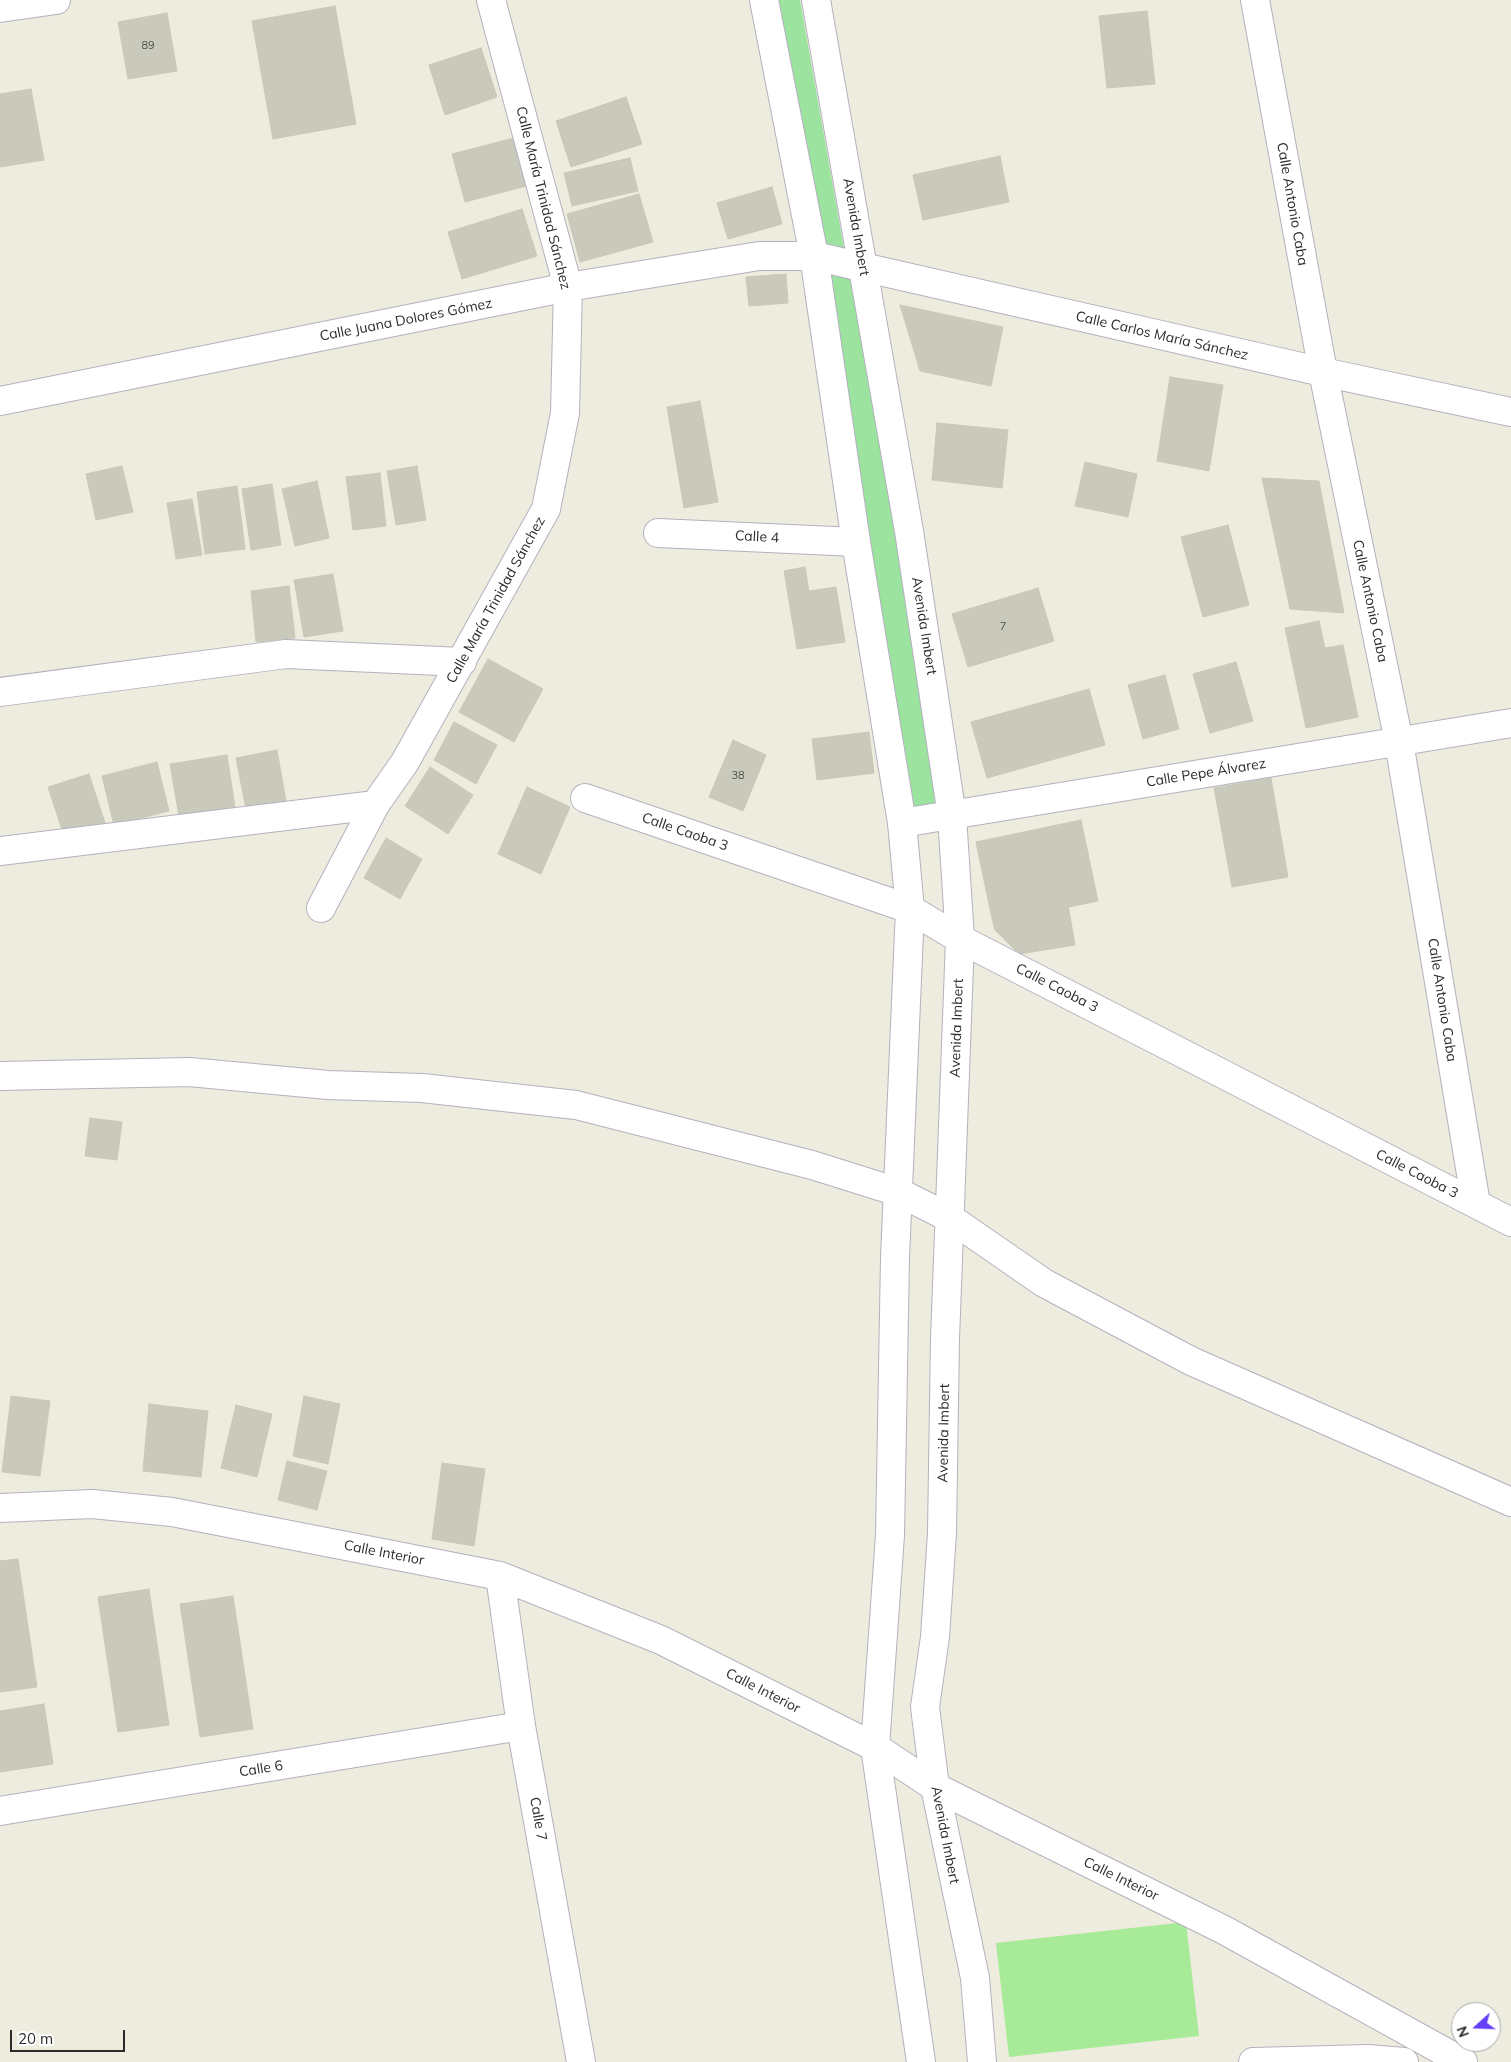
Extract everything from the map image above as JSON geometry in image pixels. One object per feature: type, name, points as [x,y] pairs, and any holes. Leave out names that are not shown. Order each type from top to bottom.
[{"type":"street","points":[[0,8],[56,0]]},
{"type":"street","name":"Calle María Trinidad Sánchez","points":[[321,908],[375,805],[405,762],[546,509],[565,413],[568,287],[491,0]]},
{"type":"street","points":[[764,0],[814,256],[856,542],[902,822],[910,909],[898,1192],[890,1535],[875,1747],[921,2062]]},
{"type":"street","name":"Avenida Imbert","points":[[816,0],[909,531],[952,816],[960,939],[950,1218],[942,1533],[935,1637],[925,1707],[935,1787],[975,1978],[982,2062]]},
{"type":"street","name":"Calle Antonio Caba","points":[[1255,0],[1323,372],[1399,742],[1476,1204]]},
{"type":"street","name":"Calle Juana Dolores Gómez","points":[[0,400],[568,287],[759,256],[814,256]]},
{"type":"street","name":"Calle Carlos María Sánchez","points":[[814,256],[1323,372],[1511,412]]},
{"type":"street","name":"Calle 4","points":[[658,533],[856,542]]},
{"type":"street","points":[[0,692],[286,654],[462,662]]},
{"type":"street","name":"Calle Pepe Álvarez","points":[[902,822],[952,816],[1511,723]]},
{"type":"street","name":"Calle Caoba 3","points":[[585,798],[910,909],[960,939],[1511,1222]]},
{"type":"street","points":[[0,850],[375,805]]},
{"type":"street","points":[[0,1076],[189,1072],[328,1085],[422,1088],[576,1106],[812,1165],[898,1192],[950,1218],[1044,1283],[1191,1361],[1511,1502]]},
{"type":"street","name":"Calle Interior","points":[[0,1508],[92,1504],[172,1512],[500,1576],[661,1640],[875,1747],[935,1787],[1224,1930],[1464,2062]]},
{"type":"street","name":"Calle 7","points":[[500,1576],[521,1726],[581,2062]]},
{"type":"street","name":"Calle 6","points":[[0,1811],[521,1726]]},
{"type":"street","points":[[1253,2062],[1368,2059],[1404,2062]]},
{"type":"green space","points":[[776,0],[800,0],[845,254],[823,249]]},
{"type":"green space","points":[[849,271],[890,485],[944,804],[909,812],[827,276]]},
{"type":"green space","points":[[1186,1922],[1199,2036],[1009,2057],[996,1943]]},
{"type":"building","points":[[335,6],[356,124],[273,139],[252,21]]},
{"type":"building","points":[[1147,11],[1155,84],[1107,88],[1099,16]]},
{"type":"building","points":[[167,13],[177,71],[128,79],[118,22]]},
{"type":"building","points":[[481,48],[497,97],[445,115],[429,65]]},
{"type":"building","points":[[31,89],[44,160],[0,167],[0,94]]},
{"type":"building","points":[[626,97],[642,144],[571,167],[556,121]]},
{"type":"building","points":[[518,137],[530,185],[465,202],[452,154]]},
{"type":"building","points":[[1000,156],[1009,202],[923,220],[913,175]]},
{"type":"building","points":[[630,158],[638,191],[572,206],[564,173]]},
{"type":"building","points":[[772,187],[782,224],[728,239],[717,203]]},
{"type":"building","points":[[639,194],[653,242],[580,262],[567,214]]},
{"type":"building","points":[[522,209],[537,256],[462,279],[448,232]]},
{"type":"building","points":[[786,274],[788,303],[749,306],[746,277]]},
{"type":"building","points":[[900,305],[1003,327],[991,386],[920,371]]},
{"type":"building","points":[[1170,377],[1223,385],[1209,471],[1157,461]]},
{"type":"building","points":[[700,401],[718,502],[684,508],[667,407]]},
{"type":"building","points":[[937,423],[1008,430],[1002,488],[932,480]]},
{"type":"building","points":[[1085,462],[1137,474],[1128,517],[1075,506]]},
{"type":"building","points":[[122,466],[133,512],[96,520],[86,474]]},
{"type":"building","points":[[417,466],[426,520],[396,525],[387,471]]},
{"type":"building","points":[[380,473],[386,526],[353,530],[346,477]]},
{"type":"building","points":[[1262,478],[1319,481],[1344,613],[1290,609]]},
{"type":"building","points":[[317,481],[329,538],[295,546],[282,489]]},
{"type":"building","points":[[272,484],[281,545],[251,550],[242,489]]},
{"type":"building","points":[[237,486],[245,549],[205,554],[197,492]]},
{"type":"building","points":[[192,499],[202,555],[176,559],[167,503]]},
{"type":"building","points":[[1228,525],[1249,605],[1203,617],[1181,537]]},
{"type":"building","points":[[805,567],[809,591],[836,587],[845,642],[797,649],[784,571]]},
{"type":"building","points":[[333,574],[343,631],[304,637],[294,580]]},
{"type":"building","points":[[289,586],[295,638],[256,642],[251,591]]},
{"type":"building","points":[[1038,588],[1054,641],[968,667],[952,614]]},
{"type":"building","points":[[1319,621],[1325,648],[1343,645],[1358,717],[1306,728],[1285,628]]},
{"type":"building","points":[[488,659],[543,689],[514,742],[459,712]]},
{"type":"building","points":[[1236,662],[1253,721],[1210,733],[1193,674]]},
{"type":"building","points":[[1165,675],[1179,729],[1143,739],[1128,685]]},
{"type":"building","points":[[1089,689],[1105,745],[987,778],[971,722]]},
{"type":"building","points":[[454,722],[497,745],[476,784],[434,760]]},
{"type":"building","points":[[869,732],[874,773],[817,780],[812,739]]},
{"type":"building","points":[[733,740],[766,755],[743,811],[709,797]]},
{"type":"building","points":[[277,750],[286,801],[246,809],[236,758]]},
{"type":"building","points":[[227,755],[235,807],[179,816],[170,764]]},
{"type":"building","points":[[157,762],[169,811],[114,825],[102,776]]},
{"type":"building","points":[[430,767],[473,795],[448,834],[405,806]]},
{"type":"building","points":[[89,774],[108,832],[67,845],[48,787]]},
{"type":"building","points":[[1271,778],[1288,877],[1232,887],[1214,788]]},
{"type":"building","points":[[527,787],[570,807],[541,874],[498,854]]},
{"type":"building","points":[[1081,820],[1098,901],[1069,907],[1067,899],[991,914],[976,842]]},
{"type":"building","points":[[386,838],[422,859],[400,899],[364,878]]},
{"type":"building","points":[[1067,899],[1075,945],[1019,954],[995,930],[991,914]]},
{"type":"building","points":[[90,1118],[122,1122],[117,1160],[85,1156]]},
{"type":"building","points":[[11,1396],[50,1401],[40,1476],[2,1472]]},
{"type":"building","points":[[304,1396],[340,1404],[328,1464],[293,1456]]},
{"type":"building","points":[[149,1404],[208,1411],[201,1477],[143,1471]]},
{"type":"building","points":[[236,1405],[272,1414],[257,1477],[221,1468]]},
{"type":"building","points":[[287,1461],[327,1471],[317,1510],[278,1500]]},
{"type":"building","points":[[442,1463],[485,1469],[474,1546],[432,1539]]},
{"type":"building","points":[[18,1559],[37,1687],[0,1692],[0,1561]]},
{"type":"building","points":[[149,1589],[169,1725],[118,1732],[98,1597]]},
{"type":"building","points":[[233,1596],[253,1729],[200,1737],[180,1604]]},
{"type":"building","points":[[44,1704],[53,1764],[0,1772],[0,1711]]}]
